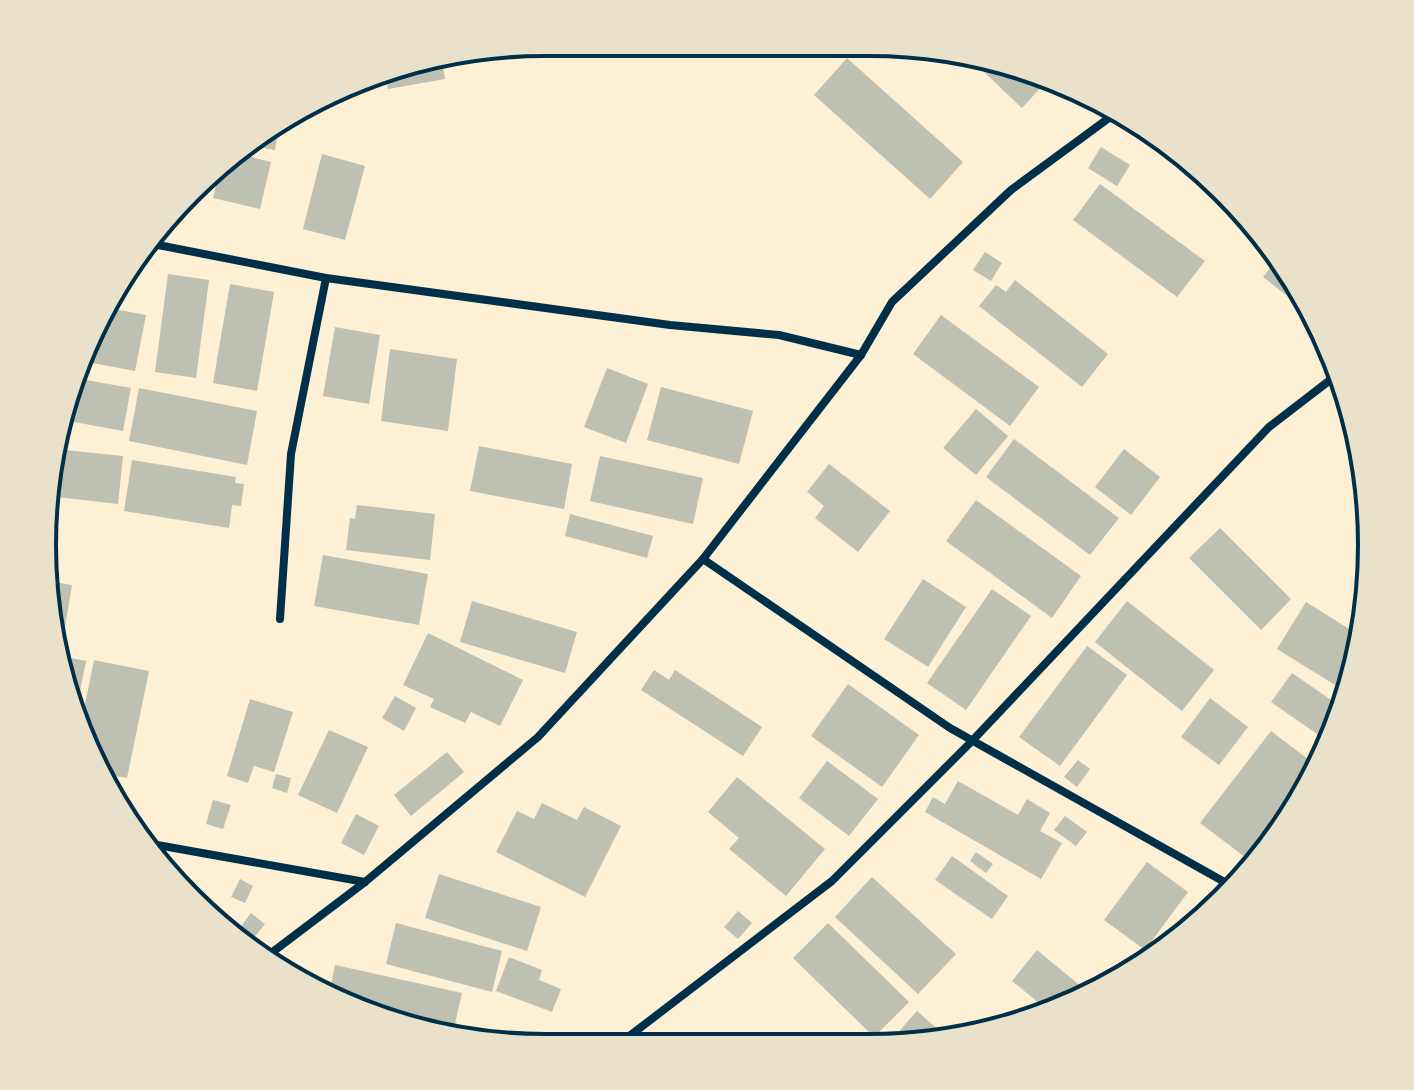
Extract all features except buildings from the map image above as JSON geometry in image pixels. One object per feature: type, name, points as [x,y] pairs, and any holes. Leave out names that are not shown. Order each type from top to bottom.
[{"type":"street","points":[[273,952],[365,882],[538,737],[703,559],[861,355],[892,302],[1011,190],[1108,119]]},
{"type":"street","points":[[159,245],[326,278],[670,325],[779,335],[861,355]]},
{"type":"street","points":[[280,619],[291,454],[326,278]]},
{"type":"street","points":[[632,1034],[832,881],[972,741],[1269,427],[1329,381]]},
{"type":"street","points":[[703,559],[972,741],[1224,882]]},
{"type":"street","points":[[159,845],[365,882]]}]
